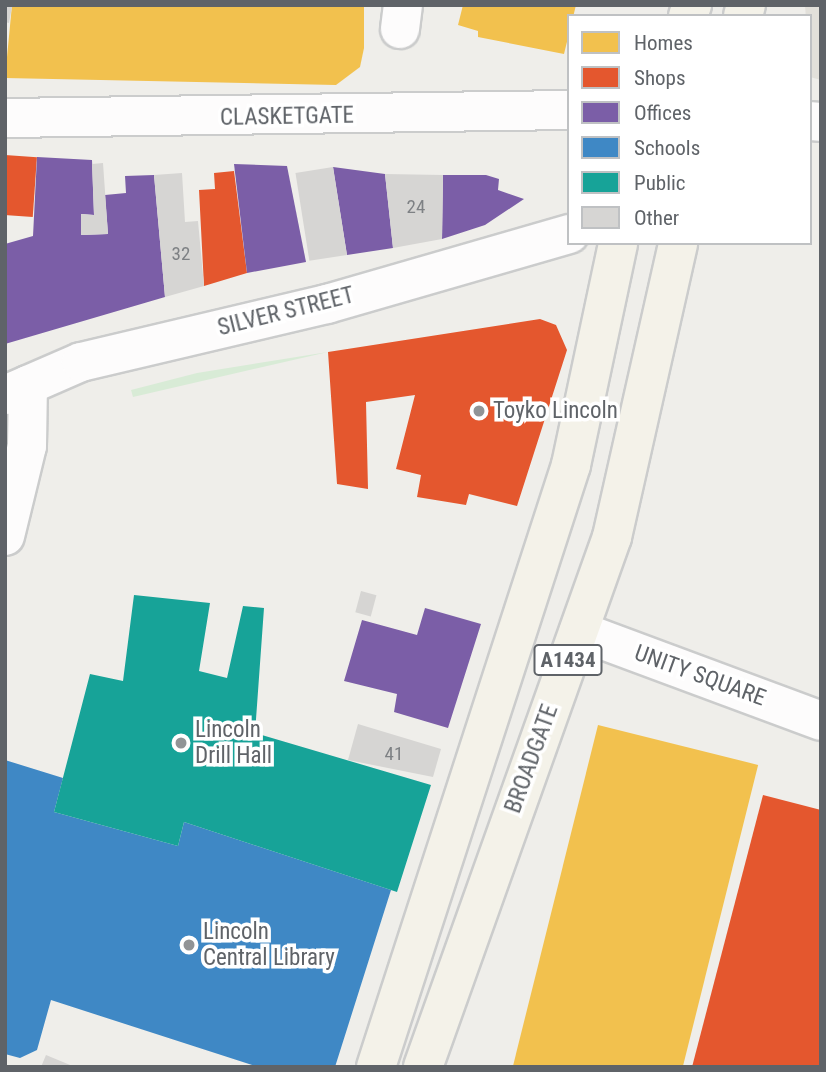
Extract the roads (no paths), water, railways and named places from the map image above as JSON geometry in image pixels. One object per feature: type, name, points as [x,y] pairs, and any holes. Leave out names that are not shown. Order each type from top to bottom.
[{"type":"main road","name":"CLASKETGATE","points":[[5,118],[567,110]]},
{"type":"main road","name":"SILVER STREET","points":[[17,390],[81,362],[327,304],[567,235]]},
{"type":"main road","name":"A1434","points":[[376,1067],[571,465],[618,245]]},
{"type":"main road","name":"BROADGATE","points":[[423,1067],[612,537],[678,245]]},
{"type":"main road","points":[[5,536],[27,446],[17,390]]},
{"type":"main road","name":"UNITY SQUARE","points":[[579,631],[821,721]]},
{"type":"place","name":"Toyko Lincoln","points":[[479,411]]},
{"type":"place","name":"Lincoln Drill Hall","points":[[181,743]]},
{"type":"place","name":"Lincoln Central Library","points":[[189,945]]}]
